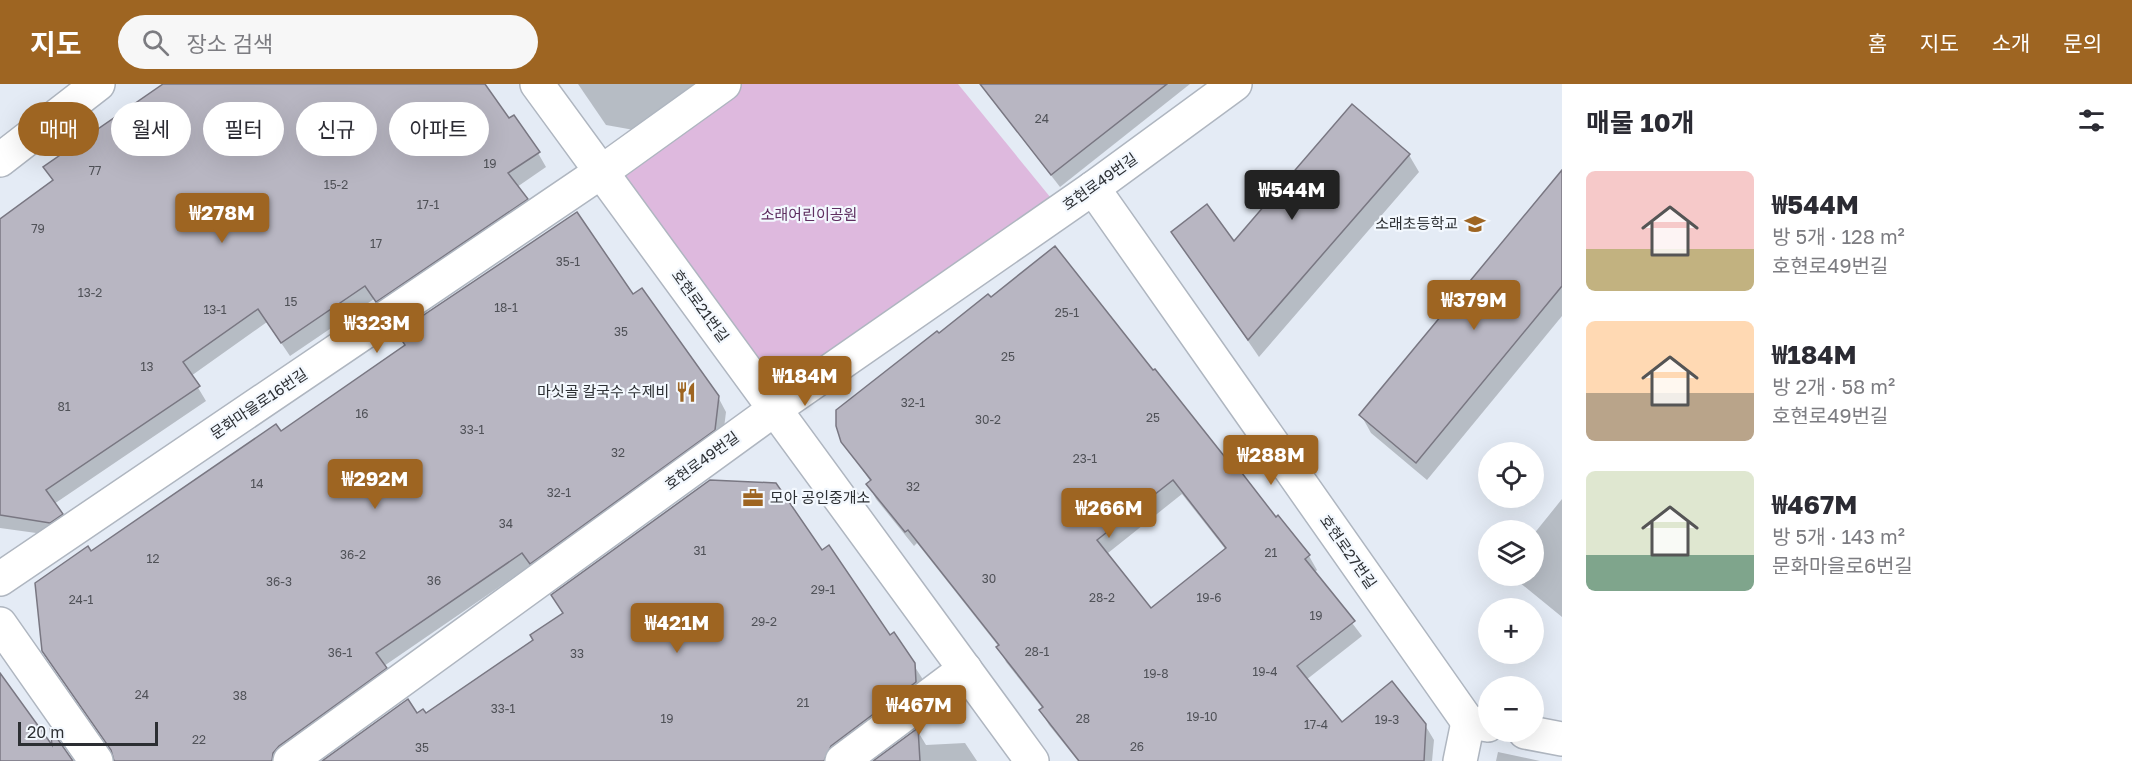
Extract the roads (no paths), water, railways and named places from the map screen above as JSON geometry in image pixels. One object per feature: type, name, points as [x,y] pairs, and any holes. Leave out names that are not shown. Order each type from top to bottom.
[{"type":"street","points":[[0,160],[98,84]]},
{"type":"street","name":"호현로21번길","points":[[537,84],[1032,761]]},
{"type":"street","name":"문화마을로16번길","points":[[0,579],[602,171],[724,84]]},
{"type":"street","name":"호현로49번길","points":[[291,761],[775,409],[1093,188],[1235,84]]},
{"type":"street","name":"호현로27번길","points":[[1093,188],[1478,723]]},
{"type":"street","points":[[0,624],[96,761]]},
{"type":"street","points":[[842,761],[965,669]]},
{"type":"street","points":[[1460,761],[1478,723]]},
{"type":"street","points":[[1544,736],[1562,739]]},
{"type":"place","name":"소래초등학교","points":[[1475,224]]},
{"type":"place","name":"마싯골 칼국수 수제비","points":[[686,392]]},
{"type":"place","name":"모아 공인중개소","points":[[753,498]]},
{"type":"park label","name":"소래어린이공원","points":[[809,215]]}]
